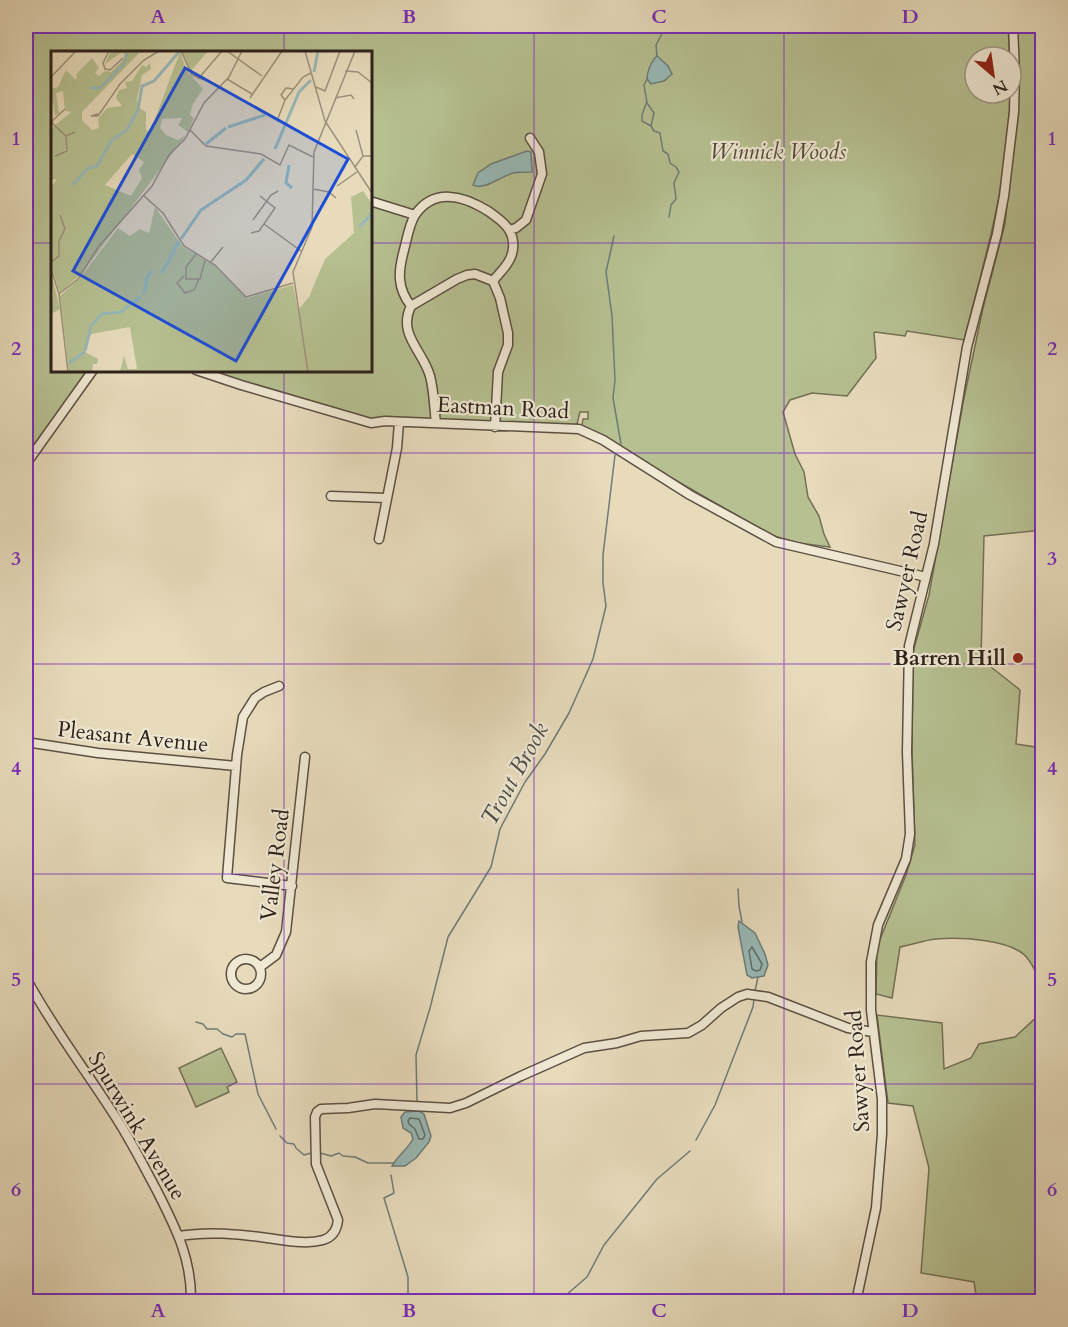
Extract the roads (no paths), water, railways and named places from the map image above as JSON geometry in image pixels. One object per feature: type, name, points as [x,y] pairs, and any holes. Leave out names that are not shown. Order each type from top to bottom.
[{"type":"street","name":"Sawyer Road","points":[[856,1302],[870,1240],[879,1174],[882,1100],[873,1032],[870,975],[874,943],[887,903],[904,866],[911,820],[907,752],[908,653],[937,525],[968,347],[997,234],[1004,196],[1014,112],[1013,26]]},
{"type":"street","points":[[509,230],[516,228],[525,220],[542,174],[539,152],[530,138]]},
{"type":"street","points":[[411,306],[399,285],[399,270],[415,216],[433,200],[450,196],[468,199],[501,220],[509,230],[513,241],[512,255],[507,265],[493,281]]},
{"type":"street","points":[[372,202],[415,216]]},
{"type":"street","points":[[436,423],[430,375],[412,343],[406,326],[411,306],[457,279],[475,274],[493,281],[500,298],[508,333],[508,345],[498,372],[495,427]]},
{"type":"street","points":[[26,464],[92,372]]},
{"type":"street","name":"Eastman Road","points":[[202,372],[371,423],[436,423],[579,429],[603,440],[690,495],[776,542],[926,577]]},
{"type":"street","points":[[378,539],[397,448],[399,422]]},
{"type":"street","points":[[332,496],[387,498]]},
{"type":"street","points":[[279,686],[264,692],[252,702],[245,712],[242,723],[236,766],[227,878],[292,886]]},
{"type":"street","name":"Pleasant Avenue","points":[[26,742],[88,752],[236,766]]},
{"type":"street","name":"Valley Road","points":[[260,967],[279,950],[286,933],[305,757]]},
{"type":"street","name":"Spurwink Avenue","points":[[26,978],[48,1017],[130,1141],[179,1236],[188,1264],[191,1302]]},
{"type":"street","points":[[179,1236],[230,1234],[315,1241],[324,1240],[334,1233],[338,1227],[338,1220],[319,1173],[315,1154],[315,1117],[321,1109],[375,1104],[450,1108],[466,1103],[530,1071],[584,1048],[617,1043],[641,1036],[688,1033],[702,1025],[721,1008],[747,994],[768,998],[848,1028],[873,1032]]},
{"type":"water","points":[[657,56],[668,66],[672,74],[664,81],[651,84],[647,79],[648,73]]},
{"type":"water","points":[[527,151],[531,152],[532,172],[513,173],[487,185],[473,185],[478,173],[491,164]]},
{"type":"water","points":[[739,921],[755,933],[765,954],[768,965],[764,976],[752,978],[747,975],[738,927]]},
{"type":"water","points":[[419,1111],[424,1114],[431,1136],[429,1142],[416,1158],[405,1166],[392,1166],[413,1139],[411,1133],[403,1128],[401,1117],[405,1112]]},
{"type":"waterway","points":[[657,56],[656,45],[666,26]]},
{"type":"waterway","points":[[647,79],[644,85],[647,103],[654,113],[651,126],[654,131],[660,133],[663,151],[668,154],[670,163],[679,172],[674,183],[676,199],[671,205],[669,217]]},
{"type":"waterway","points":[[647,101],[642,121],[651,126]]},
{"type":"waterway","name":"Trout Brook","points":[[614,236],[606,272],[612,316],[615,380],[613,398],[621,444]]},
{"type":"waterway","name":"Trout Brook","points":[[417,1102],[416,1055],[448,937],[491,867],[500,829],[525,782],[545,754],[569,713],[593,659],[606,606],[603,555],[615,455]]},
{"type":"waterway","points":[[738,889],[742,922]]},
{"type":"waterway","points":[[755,991],[758,977]]},
{"type":"waterway","points":[[696,1140],[715,1105],[753,1007],[754,999]]},
{"type":"waterway","points":[[196,1022],[203,1024],[207,1029],[217,1029],[232,1037],[236,1034],[245,1034],[258,1094],[276,1129]]},
{"type":"waterway","points":[[280,1136],[287,1143],[294,1144],[304,1155],[311,1153]]},
{"type":"waterway","points":[[558,1302],[587,1277],[604,1245],[657,1179],[690,1151]]},
{"type":"waterway","points":[[320,1153],[331,1156],[339,1153],[368,1163],[393,1163]]},
{"type":"waterway","name":"Trout Brook","points":[[391,1175],[394,1193],[384,1198],[408,1277],[408,1302]]},
{"type":"place","name":"Barren Hill","points":[[1018,658]]},
{"type":"park label","name":"Winnick Woods","points":[[778,152]]}]
